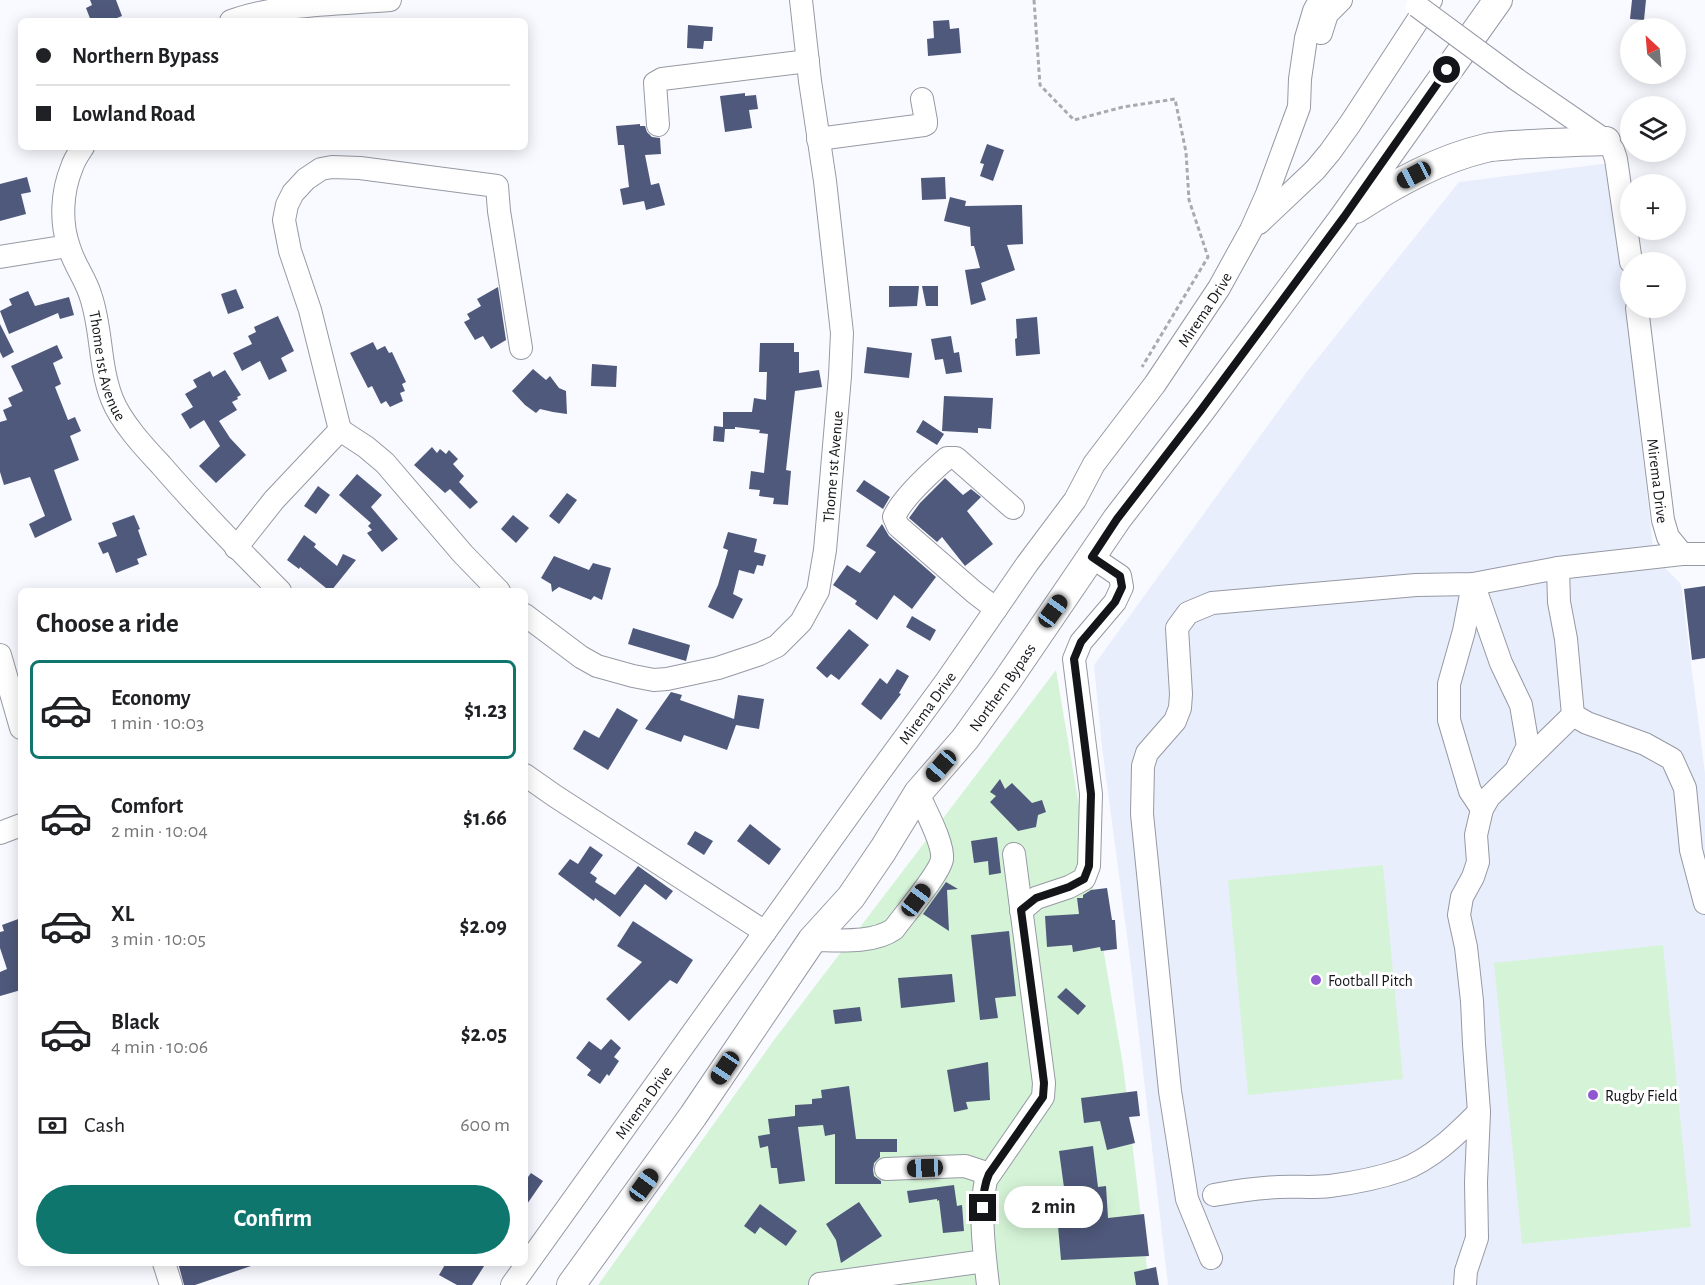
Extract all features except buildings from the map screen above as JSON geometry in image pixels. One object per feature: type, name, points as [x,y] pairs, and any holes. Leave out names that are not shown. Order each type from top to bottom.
[{"type":"main road","name":"Northern Bypass","points":[[571,1285],[693,1116],[812,940],[851,897],[918,793],[965,739],[1117,519],[1344,217],[1498,0]]},
{"type":"main road","points":[[1344,217],[1385,190],[1461,155],[1488,148],[1606,141]]},
{"type":"street","points":[[242,18],[279,10],[390,0]]},
{"type":"street","name":"Thome 1st Avenue","points":[[528,617],[597,666],[654,680],[667,679],[699,673],[760,654],[777,646],[801,622],[818,591],[825,550],[840,386],[842,333],[801,0]]},
{"type":"street","name":"Mirema Drive","points":[[528,1263],[1075,500],[1094,464],[1161,375],[1219,288],[1251,230],[1267,194],[1299,107],[1300,79],[1306,38],[1314,11],[1320,0]]},
{"type":"street","name":"Mirema Drive","points":[[1299,107],[1302,106],[1307,91],[1324,21],[1327,14],[1341,0]]},
{"type":"street","points":[[1251,230],[1315,170],[1330,152],[1350,124],[1418,2],[1516,79],[1606,141],[1616,159],[1630,252]]},
{"type":"street","points":[[658,125],[655,83],[662,79],[808,61]]},
{"type":"street","points":[[818,139],[924,125],[926,121],[922,99]]},
{"type":"street","name":"Thome 1st Avenue","points":[[81,150],[72,165],[66,183],[63,209],[68,246],[92,299],[106,382],[113,403],[150,453],[196,506],[277,588]]},
{"type":"street","points":[[496,588],[463,554],[385,464],[366,447],[339,430],[316,333],[290,251],[284,220],[287,204],[293,193],[306,179],[321,169],[332,167],[360,168],[497,186],[521,348]]},
{"type":"street","points":[[0,257],[68,246]]},
{"type":"street","name":"Mirema Drive","points":[[1638,318],[1663,520],[1668,537],[1682,554]]},
{"type":"street","points":[[236,548],[274,501],[339,430]]},
{"type":"street","points":[[996,609],[898,526],[894,518],[898,509],[947,458],[956,458],[1013,508]]},
{"type":"street","points":[[1211,1258],[1187,1198],[1170,1091],[1142,814],[1143,766],[1147,753],[1175,721],[1180,708],[1177,627],[1188,613],[1212,603],[1416,585],[1473,584],[1558,568],[1682,554],[1705,554]]},
{"type":"street","points":[[1021,910],[1036,898],[1069,887],[1084,879],[1089,866],[1091,794],[1074,659],[1081,642],[1115,602],[1122,587],[1120,576],[1092,557]]},
{"type":"street","points":[[1558,568],[1559,602],[1566,639],[1573,715]]},
{"type":"street","points":[[1473,584],[1501,663],[1521,705],[1528,746],[1515,773]]},
{"type":"street","points":[[1473,584],[1464,631],[1449,684],[1449,720],[1470,791],[1482,809]]},
{"type":"street","points":[[0,655],[18,718]]},
{"type":"street","points":[[1465,1285],[1466,1271],[1477,1238],[1476,1182],[1479,1112],[1470,979],[1459,915],[1462,897],[1478,862],[1476,835],[1482,809],[1489,797],[1573,715]]},
{"type":"street","points":[[1573,715],[1594,726],[1645,744],[1672,759],[1685,788],[1691,850],[1705,903]]},
{"type":"street","points":[[528,777],[765,932]]},
{"type":"street","points":[[812,940],[885,936],[894,929],[938,870],[942,859],[940,844],[918,793]]},
{"type":"street","points":[[0,833],[18,826]]},
{"type":"street","points":[[988,1285],[983,1238],[983,1195],[986,1180],[1043,1097],[1044,1083],[1014,854]]},
{"type":"street","points":[[1214,1195],[1282,1186],[1328,1186],[1403,1169],[1427,1157],[1450,1140],[1479,1112]]},
{"type":"street","points":[[886,1169],[965,1166],[989,1174]]},
{"type":"street","points":[[820,1284],[985,1262]]},
{"type":"street","points":[[165,1266],[171,1285]]},
{"type":"street","name":"Mirema Drive","points":[[512,1285],[526,1266]]},
{"type":"path","points":[[1034,0],[1040,86],[1074,120],[1123,106],[1175,99],[1186,152],[1189,201],[1209,257],[1138,373]]},
{"type":"shaded area","points":[[1610,163],[1620,252],[1620,318],[1627,318],[1653,546],[1664,567],[1681,584],[1705,774],[1705,1285],[1168,1285],[1094,665],[1306,373],[1459,182]]},
{"type":"green space","points":[[1056,670],[1123,1065],[1149,1285],[598,1285],[774,1040]]},
{"type":"green space","name":"Football Pitch","points":[[1383,865],[1403,1079],[1248,1095],[1228,880]]},
{"type":"green space","name":"Rugby Field","points":[[1663,945],[1691,1227],[1522,1244],[1494,963]]},
{"type":"place","name":"Football Pitch","points":[[1316,980]]},
{"type":"place","name":"Rugby Field","points":[[1593,1095]]},
{"type":"route","points":[[983,1208],[983,1195],[989,1174],[1043,1097],[1044,1083],[1039,1034],[1021,910],[1036,898],[1069,887],[1084,879],[1089,866],[1091,794],[1074,659],[1081,642],[1115,602],[1122,587],[1120,576],[1092,557],[1117,519],[1344,217],[1447,70]]}]
